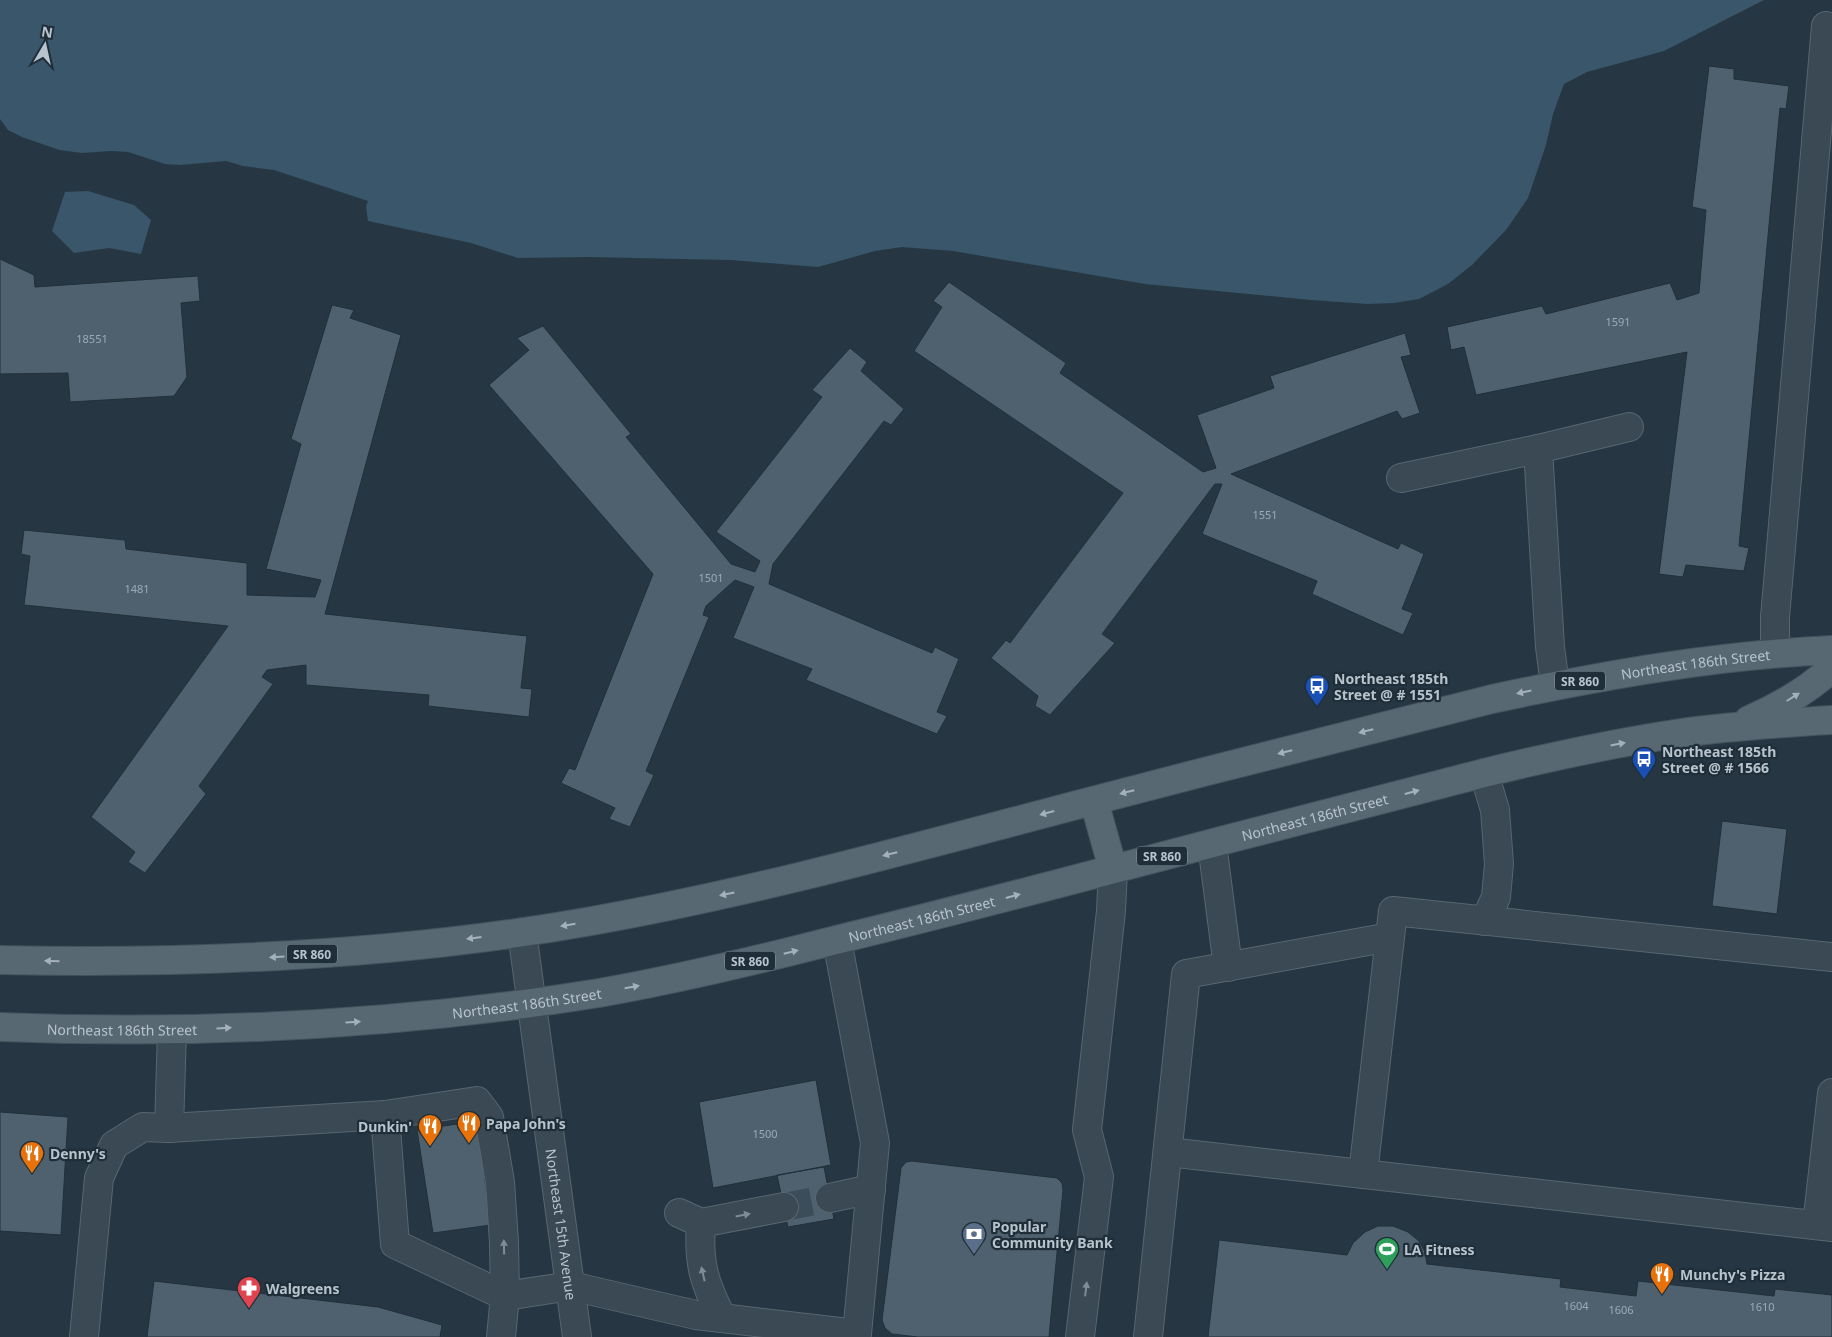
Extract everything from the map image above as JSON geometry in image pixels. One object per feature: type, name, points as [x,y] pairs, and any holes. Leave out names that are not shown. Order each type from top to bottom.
[{"type":"main road","name":"Northeast 186th Street","points":[[0,960],[148,962],[281,956],[411,946],[522,932],[654,909],[775,884],[1492,699],[1554,685],[1671,665],[1775,652],[1832,650]]},
{"type":"main road","points":[[1733,727],[1785,702],[1805,690],[1832,668]]},
{"type":"main road","name":"Northeast 186th Street","points":[[0,1027],[172,1031],[368,1021],[532,1002],[652,983],[772,957],[1570,752],[1733,727],[1832,720]]},
{"type":"main road","points":[[1094,801],[1113,869]]},
{"type":"street","points":[[1775,652],[1776,607],[1826,26]]},
{"type":"street","points":[[1401,478],[1538,449],[1629,427]]},
{"type":"street","points":[[1538,449],[1554,685]]},
{"type":"street","points":[[1484,773],[1495,810],[1499,864],[1496,898],[1484,921]]},
{"type":"street","points":[[1212,844],[1228,966]]},
{"type":"street","points":[[1080,1337],[1099,1177],[1087,1130],[1111,911],[1113,869]]},
{"type":"street","points":[[1363,1174],[1393,911],[1832,957]]},
{"type":"street","name":"Northeast 15th Avenue","points":[[522,932],[577,1337]]},
{"type":"street","points":[[1148,1337],[1186,974],[1390,937]]},
{"type":"street","points":[[385,1115],[395,1244],[505,1296],[571,1286],[696,1315],[858,1335],[875,1143],[837,940]]},
{"type":"street","points":[[169,1128],[172,1031]]},
{"type":"street","points":[[1168,1152],[1824,1226],[1832,1093]]},
{"type":"street","points":[[84,1337],[99,1178],[114,1145],[142,1127],[169,1128],[385,1115],[477,1101],[489,1117],[500,1182],[505,1296],[501,1337]]},
{"type":"street","points":[[830,1198],[871,1189]]},
{"type":"street","points":[[722,1318],[711,1297],[703,1274],[699,1248],[690,1218],[784,1207]]},
{"type":"water","points":[[0,0],[1764,0],[1664,51],[1587,72],[1564,84],[1528,198],[1506,230],[1472,265],[1448,284],[1419,299],[1394,303],[1368,304],[1145,284],[953,251],[902,247],[875,251],[818,267],[731,260],[588,257],[518,258],[471,243],[368,221],[366,207],[368,201],[274,170],[243,166],[226,161],[180,165],[165,164],[128,152],[82,153],[59,150],[22,137],[8,130],[0,119]]},
{"type":"water","points":[[88,191],[134,205],[151,220],[141,254],[109,248],[74,253],[52,231],[65,192]]},
{"type":"building","points":[[1709,66],[1734,69],[1734,79],[1789,86],[1786,109],[1780,108],[1739,546],[1749,548],[1744,571],[1686,565],[1683,577],[1659,574],[1687,352],[1476,395],[1464,347],[1451,350],[1447,327],[1542,306],[1546,314],[1670,283],[1677,300],[1699,293],[1706,210],[1692,207]]},
{"type":"building","points":[[0,259],[34,275],[35,287],[198,276],[200,301],[181,303],[187,377],[174,396],[70,402],[68,373],[0,374]]},
{"type":"building","points":[[949,282],[1066,363],[1060,373],[1203,472],[1216,468],[1197,415],[1274,388],[1270,376],[1405,333],[1411,355],[1401,357],[1420,413],[1402,419],[1397,411],[1231,474],[1398,549],[1401,543],[1424,554],[1402,609],[1413,613],[1403,635],[1312,594],[1317,581],[1202,534],[1222,484],[1215,484],[1102,634],[1115,643],[1050,715],[1035,706],[1038,696],[991,658],[1006,640],[1010,643],[1123,493],[914,351],[942,307],[933,301]]},
{"type":"building","points":[[332,305],[354,310],[350,318],[401,335],[325,614],[527,636],[521,688],[532,689],[529,717],[428,706],[429,695],[306,685],[306,665],[267,670],[262,677],[273,684],[199,786],[206,794],[145,873],[128,862],[135,852],[91,817],[228,626],[24,605],[30,556],[21,554],[24,530],[125,540],[126,549],[247,563],[247,595],[315,597],[321,580],[266,569],[301,444],[291,439]]},
{"type":"building","points":[[543,326],[631,434],[626,437],[731,564],[755,572],[760,561],[716,532],[822,397],[812,390],[850,348],[867,362],[861,371],[904,409],[891,425],[884,421],[773,564],[769,584],[932,653],[935,647],[959,659],[937,712],[947,716],[937,734],[806,680],[812,669],[733,638],[754,587],[735,580],[706,606],[703,615],[709,617],[646,771],[654,775],[630,827],[609,819],[615,808],[561,783],[569,768],[575,770],[653,574],[489,385],[529,350],[517,338]]},
{"type":"building","points":[[1722,821],[1787,829],[1777,914],[1712,906]]},
{"type":"building","points":[[816,1080],[831,1165],[713,1188],[699,1102]]},
{"type":"building","name":"Denny's","points":[[0,1112],[68,1117],[61,1235],[0,1231]]},
{"type":"building","points":[[477,1121],[491,1225],[433,1233],[417,1130]]},
{"type":"building","name":"Popular Community Bank","points":[[912,1161],[1057,1178],[1062,1183],[1063,1190],[1049,1337],[918,1337],[892,1334],[885,1328],[882,1320],[901,1168],[906,1162]]},
{"type":"building","points":[[824,1167],[834,1219],[788,1227],[777,1175]]},
{"type":"building","points":[[1378,1226],[1393,1226],[1408,1232],[1419,1241],[1425,1252],[1427,1264],[1561,1279],[1560,1287],[1636,1296],[1638,1281],[1774,1296],[1775,1289],[1832,1295],[1832,1337],[1208,1337],[1219,1240],[1347,1255],[1353,1243],[1365,1232]]},
{"type":"building","points":[[154,1281],[378,1307],[442,1325],[440,1337],[147,1337]]},
{"type":"tunnel","points":[[784,1207],[830,1198]]},
{"type":"place","name":"Northeast 185th Street @ # 1551","points":[[1317,707]]},
{"type":"place","name":"Northeast 185th Street @ # 1566","points":[[1644,780]]},
{"type":"place","name":"Papa John's","points":[[469,1144]]},
{"type":"place","name":"Dunkin'","points":[[430,1147]]},
{"type":"place","name":"Denny's","points":[[32,1174]]},
{"type":"place","name":"Popular Community Bank","points":[[974,1255]]},
{"type":"place","name":"LA Fitness","points":[[1387,1270]]},
{"type":"place","name":"Munchy's Pizza","points":[[1662,1295]]},
{"type":"place","name":"Walgreens","points":[[249,1309]]}]
